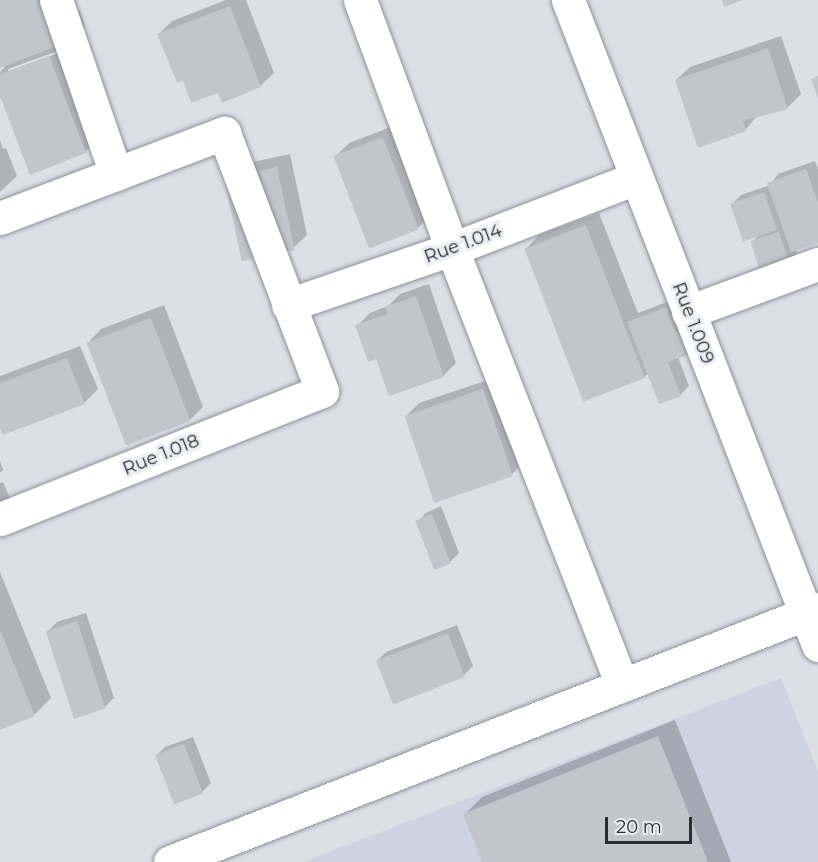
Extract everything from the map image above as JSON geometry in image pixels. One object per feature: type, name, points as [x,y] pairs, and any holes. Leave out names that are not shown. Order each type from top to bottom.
[{"type":"street","points":[[56,0],[116,174]]},
{"type":"street","points":[[360,0],[452,249],[622,685]]},
{"type":"street","name":"Rue 1.009","points":[[568,0],[688,312],[812,611],[818,645]]},
{"type":"street","points":[[0,218],[224,133],[288,304]]},
{"type":"street","name":"Rue 1.014","points":[[288,304],[452,249],[636,178]]},
{"type":"street","points":[[688,312],[818,264]]},
{"type":"street","name":"Rue 1.018","points":[[0,519],[322,391],[288,304]]},
{"type":"street","points":[[170,862],[812,611]]},
{"type":"shaded area","points":[[781,678],[818,771],[818,862],[303,862]]},
{"type":"building","points":[[0,0],[38,0],[49,30],[67,24],[73,40],[0,68]]},
{"type":"building","points":[[722,0],[743,0],[724,7]]},
{"type":"building","points":[[230,6],[261,87],[222,103],[218,93],[191,103],[183,81],[177,83],[157,34]]},
{"type":"building","points":[[768,48],[788,109],[743,121],[746,131],[698,148],[675,80]]},
{"type":"building","points":[[49,56],[86,153],[30,175],[0,96],[0,74]]},
{"type":"building","points":[[818,76],[818,99],[811,79]]},
{"type":"building","points":[[383,137],[418,229],[369,248],[334,156]]},
{"type":"building","points":[[277,167],[295,250],[242,261],[224,178]]},
{"type":"building","points":[[806,169],[818,203],[818,243],[791,252],[767,183]]},
{"type":"building","points":[[764,192],[777,230],[743,242],[730,204]]},
{"type":"building","points":[[586,225],[645,378],[583,402],[524,249]]},
{"type":"building","points":[[779,232],[789,263],[761,273],[750,241]]},
{"type":"building","points":[[416,296],[444,377],[389,396],[376,359],[368,362],[355,325],[388,314],[385,307]]},
{"type":"building","points":[[666,307],[676,332],[687,328],[696,352],[668,362],[681,396],[659,404],[627,322]]},
{"type":"building","points":[[151,318],[190,421],[126,445],[87,343]]},
{"type":"building","points":[[67,358],[85,404],[3,435],[0,428],[0,383]]},
{"type":"building","points":[[483,389],[513,476],[434,503],[405,416]]},
{"type":"building","points":[[432,514],[451,563],[434,570],[415,520]]},
{"type":"building","points":[[77,621],[105,708],[74,719],[46,631]]},
{"type":"building","points":[[0,630],[35,716],[0,730]]},
{"type":"building","points":[[448,633],[465,677],[393,704],[376,661]]},
{"type":"building","points":[[658,736],[708,862],[482,862],[463,814]]},
{"type":"building","points":[[184,744],[203,793],[174,805],[155,755]]}]
